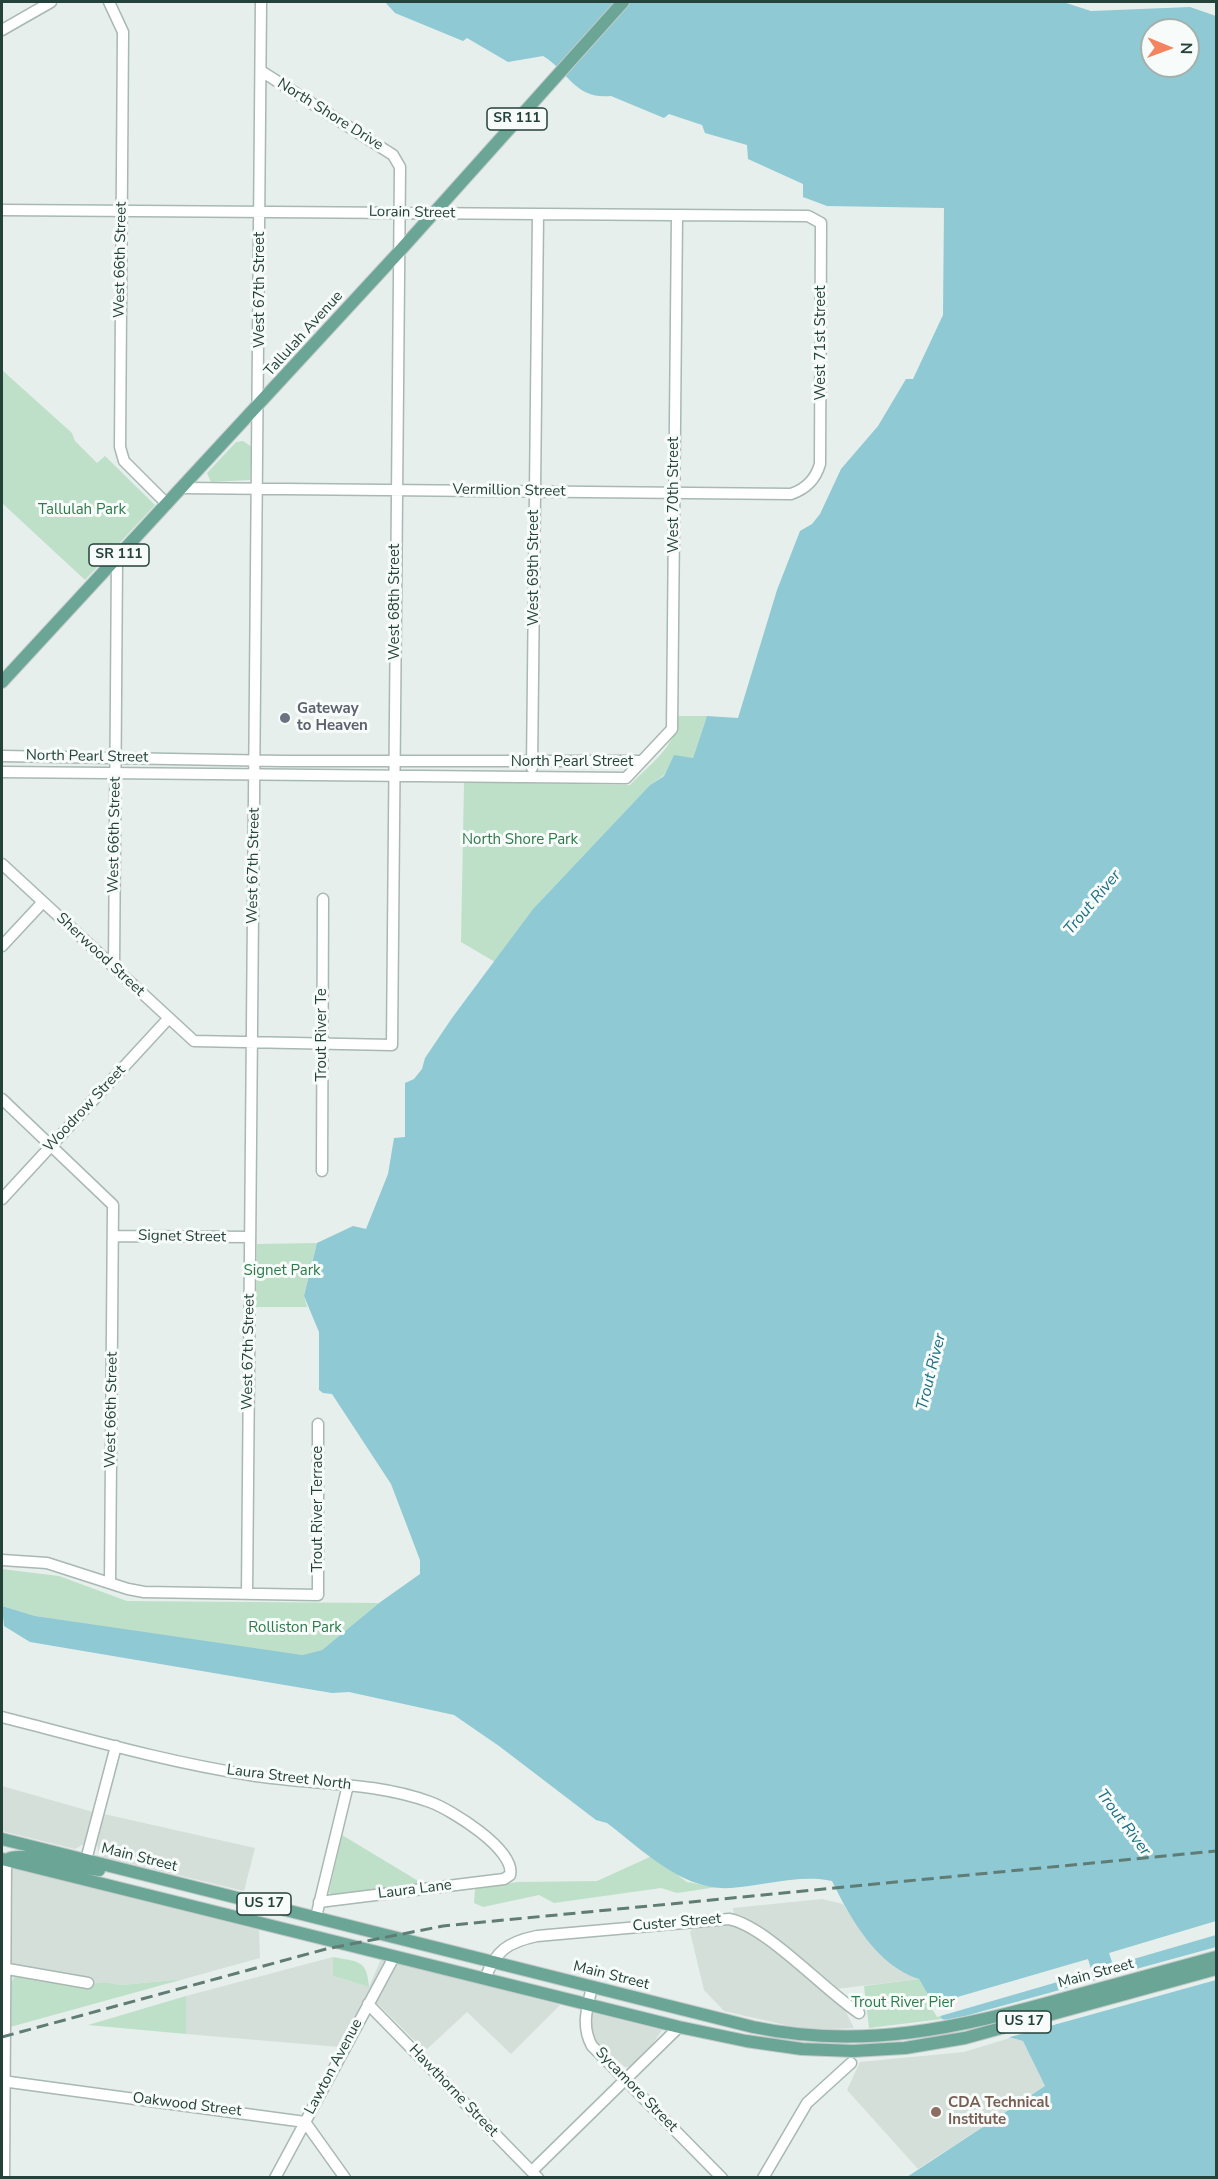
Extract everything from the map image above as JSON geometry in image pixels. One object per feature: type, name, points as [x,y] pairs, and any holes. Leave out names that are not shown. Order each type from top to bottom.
[{"type":"main road","name":"Tallulah Avenue","points":[[2,682],[259,406],[435,213],[554,76],[624,2]]},
{"type":"main road","name":"Main Street","points":[[2,1839],[829,2044],[973,2023],[1216,1957]]},
{"type":"main road","points":[[4,1859],[19,1855],[78,1868],[140,1873]]},
{"type":"main road","name":"Main Street","points":[[4,1859],[588,2005],[679,2027],[772,2045],[829,2044],[906,2048],[965,2038],[1216,1969]]},
{"type":"street","points":[[2,30],[51,2]]},
{"type":"street","name":"West 66th Street","points":[[109,2],[123,32],[121,454],[129,467],[167,504]]},
{"type":"street","name":"West 67th Street","points":[[247,1593],[256,775],[261,2]]},
{"type":"street","name":"North Shore Drive","points":[[261,71],[393,154],[398,160]]},
{"type":"street","name":"West 68th Street","points":[[322,1044],[392,1045],[398,160]]},
{"type":"street","name":"Lorain Street","points":[[2,210],[808,216],[821,223]]},
{"type":"street","name":"West 69th Street","points":[[532,777],[538,214]]},
{"type":"street","name":"West 70th Street","points":[[641,761],[672,729],[677,216]]},
{"type":"street","name":"West 71st Street","points":[[820,464],[821,223]]},
{"type":"street","name":"Vermillion Street","points":[[182,488],[791,494],[801,490],[812,480],[820,464]]},
{"type":"street","name":"West 66th Street","points":[[114,968],[117,558]]},
{"type":"street","name":"North Pearl Street","points":[[2,756],[256,760],[641,761]]},
{"type":"street","name":"North Pearl Street","points":[[2,772],[626,778],[641,761]]},
{"type":"street","name":"Sherwood Street","points":[[2,864],[194,1041],[252,1044]]},
{"type":"street","name":"Trout River Te","points":[[322,1171],[323,899]]},
{"type":"street","points":[[2,946],[43,903]]},
{"type":"street","name":"Woodrow Street","points":[[2,1198],[168,1019]]},
{"type":"street","points":[[252,1044],[322,1044]]},
{"type":"street","name":"West 66th Street","points":[[2,1099],[113,1205],[110,1583]]},
{"type":"street","name":"Signet Street","points":[[114,1236],[250,1237]]},
{"type":"street","name":"Trout River Terrace","points":[[247,1593],[318,1595],[318,1424]]},
{"type":"street","points":[[2,1560],[47,1563],[144,1592],[247,1593]]},
{"type":"street","name":"Laura Street North","points":[[2,1717],[116,1746],[258,1777],[292,1782],[348,1785],[430,1802],[452,1813],[504,1853],[510,1862],[510,1875]]},
{"type":"street","points":[[86,1860],[116,1746]]},
{"type":"street","points":[[316,1917],[348,1785]]},
{"type":"street","points":[[4,1859],[4,2178]]},
{"type":"street","name":"Laura Lane","points":[[319,1902],[504,1879],[510,1875]]},
{"type":"street","points":[[248,1920],[252,1901]]},
{"type":"street","name":"Custer Street","points":[[492,1961],[512,1943],[537,1936],[729,1919],[741,1922],[753,1929],[859,2013]]},
{"type":"street","name":"Lawton Avenue","points":[[275,2178],[394,1957]]},
{"type":"street","points":[[485,1980],[492,1961]]},
{"type":"street","points":[[3,1968],[88,1983]]},
{"type":"street","name":"Sycamore Street","points":[[592,1987],[585,2034],[592,2046],[722,2178]]},
{"type":"street","name":"Hawthorne Street","points":[[368,2004],[535,2174]]},
{"type":"street","points":[[535,2174],[625,2079],[679,2027]]},
{"type":"street","points":[[763,2178],[807,2103],[851,2063]]},
{"type":"street","name":"Oakwood Street","points":[[3,2081],[288,2117],[305,2122]]},
{"type":"street","points":[[305,2122],[345,2178]]},
{"type":"shaded area","points":[[2,1786],[93,1812],[84,1844],[75,1849],[2,1831]]},
{"type":"shaded area","points":[[104,1814],[255,1848],[244,1891],[103,1857],[99,1854],[97,1844]]},
{"type":"shaded area","points":[[2,1866],[259,1930],[260,1958],[184,1979],[121,1985],[105,1982],[82,1985],[13,1977],[11,1982],[2,1978]]},
{"type":"shaded area","points":[[822,1899],[843,1904],[866,1938],[919,1979],[836,1989],[753,1922],[734,1914],[733,1908]]},
{"type":"shaded area","points":[[730,1923],[754,1934],[844,2008],[854,2028],[807,2030],[724,2011],[704,1990],[690,1932],[696,1924]]},
{"type":"shaded area","points":[[333,1957],[333,1976],[369,1987],[381,1959],[560,2005],[511,2054],[467,2012],[425,2051],[378,2004],[363,2002],[339,2047],[186,2034],[186,1996]]},
{"type":"shaded area","points":[[589,2012],[662,2030],[649,2049],[630,2067],[625,2067],[598,2044],[592,2033]]},
{"type":"shaded area","name":"CDA Technical Institute","points":[[1010,2038],[1023,2041],[1045,2086],[918,2169],[847,2090],[860,2062],[964,2052]]},
{"type":"green space","name":"Tallulah Park","points":[[2,370],[72,433],[75,441],[97,463],[105,456],[155,505],[85,580],[2,503]]},
{"type":"green space","points":[[243,441],[252,447],[250,480],[211,482],[207,473],[236,442]]},
{"type":"green space","name":"North Shore Park","points":[[678,716],[707,716],[693,758],[674,756],[664,775],[650,785],[533,909],[495,962],[461,942],[464,782],[630,785],[668,745],[677,726]]},
{"type":"green space","name":"Signet Park","points":[[317,1243],[304,1296],[307,1307],[256,1307],[257,1244]]},
{"type":"green space","name":"Rolliston Park","points":[[2,1569],[59,1576],[127,1601],[379,1603],[322,1650],[302,1655],[273,1653],[35,1616],[2,1606]]},
{"type":"green space","points":[[342,1835],[425,1885],[337,1897],[329,1893]]},
{"type":"green space","points":[[652,1856],[687,1882],[717,1887],[677,1893],[661,1888],[554,1903],[539,1895],[483,1907],[474,1903],[475,1888],[518,1882],[597,1881]]},
{"type":"green space","points":[[333,1957],[360,1963],[366,1971],[369,1987],[333,1976]]},
{"type":"green space","points":[[16,1975],[82,1985],[105,1982],[121,1985],[184,1979],[10,2027],[11,1982]]},
{"type":"green space","name":"Trout River Pier","points":[[919,1979],[942,2019],[869,2028],[864,1986]]},
{"type":"green space","points":[[186,1996],[186,2034],[88,2025]]},
{"type":"water","name":"Trout River","points":[[385,2],[1063,2],[1091,11],[1190,7],[1216,16],[1216,2177],[907,2177],[1045,2086],[1023,2041],[942,2019],[919,1979],[904,1973],[890,1963],[866,1939],[832,1881],[807,1879],[731,1888],[696,1883],[680,1876],[664,1867],[607,1823],[596,1820],[499,1746],[454,1715],[349,1692],[332,1693],[30,1642],[4,1626],[2,1606],[35,1616],[302,1655],[322,1650],[379,1603],[420,1574],[420,1560],[391,1484],[332,1394],[319,1390],[319,1332],[304,1296],[317,1243],[353,1226],[366,1229],[388,1174],[394,1138],[405,1137],[405,1083],[414,1079],[422,1069],[425,1058],[452,1018],[533,909],[650,785],[664,776],[674,755],[693,758],[707,716],[738,718],[777,590],[800,531],[812,524],[820,514],[841,469],[878,426],[906,379],[913,379],[943,315],[944,208],[827,206],[803,197],[803,184],[748,159],[747,145],[705,133],[702,125],[669,114],[664,118],[611,96],[589,93],[572,83],[543,56],[508,62],[467,38],[463,41],[395,13]]},
{"type":"pier","points":[[1216,1921],[1216,1935],[1113,1965],[1109,1953]]},
{"type":"pier","points":[[1216,1947],[1216,1980],[1003,2039],[939,2021],[965,2016]]},
{"type":"pier","points":[[1088,1959],[1092,1972],[937,2017],[930,2005]]},
{"type":"railway","points":[[2,2037],[326,1949],[443,1926],[1216,1851]]},
{"type":"place","name":"Gateway to Heaven","points":[[285,718]]},
{"type":"place","name":"CDA Technical Institute","points":[[936,2112]]}]
